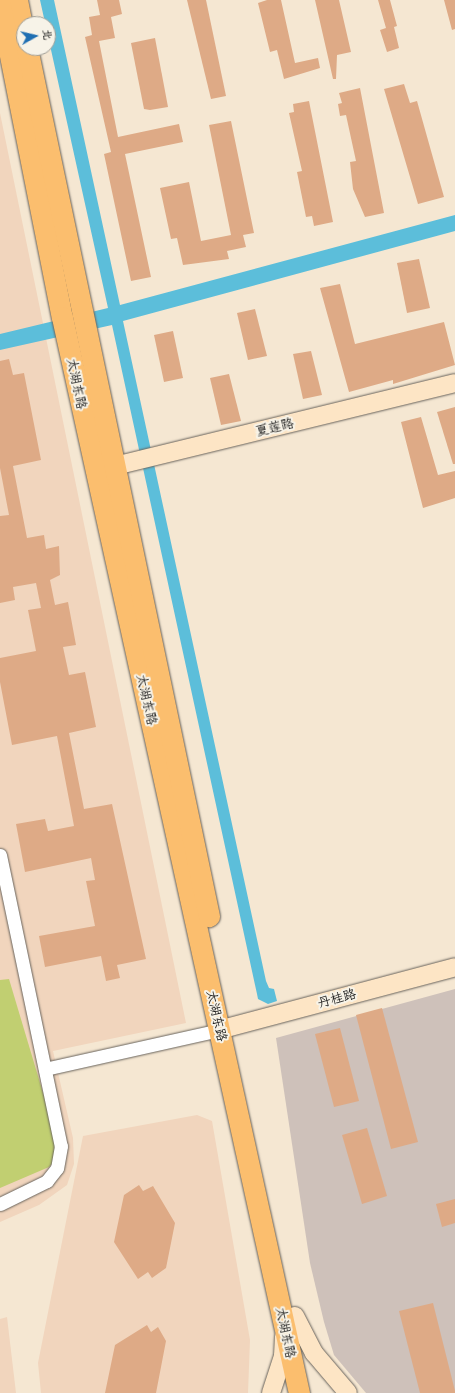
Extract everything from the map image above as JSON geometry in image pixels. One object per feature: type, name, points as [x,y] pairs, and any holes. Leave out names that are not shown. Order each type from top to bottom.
[{"type":"main road","points":[[16,0],[20,16]]},
{"type":"main road","name":"太湖东路","points":[[0,5],[64,327],[103,469],[289,1319],[299,1393]]},
{"type":"main road","name":"太湖东路","points":[[29,56],[85,322],[103,469]]},
{"type":"main road","name":"太湖东路","points":[[289,1319],[314,1393]]},
{"type":"street","name":"夏莲路","points":[[103,469],[137,462],[455,383]]},
{"type":"street","points":[[0,855],[61,1146],[57,1168],[47,1181],[0,1204]]},
{"type":"street","name":"丹桂路","points":[[226,1028],[455,967]]},
{"type":"street","points":[[45,1069],[226,1028]]},
{"type":"street","points":[[271,1393],[282,1356],[289,1319]]},
{"type":"street","points":[[289,1319],[314,1353],[348,1393]]},
{"type":"shaded area","points":[[0,113],[186,1023],[53,1051],[73,1138],[74,1164],[67,1185],[39,1205],[0,1222]]},
{"type":"shaded area","points":[[455,989],[455,1393],[366,1393],[334,1355],[324,1322],[310,1263],[276,1038]]},
{"type":"shaded area","points":[[197,1115],[212,1121],[250,1340],[248,1393],[41,1393],[38,1363],[83,1136]]},
{"type":"shaded area","points":[[7,1317],[16,1393],[0,1393],[0,1319]]},
{"type":"green space","points":[[9,979],[61,1153],[49,1167],[0,1188],[0,980]]},
{"type":"water","points":[[40,0],[54,0],[120,305],[455,215],[455,231],[123,321],[266,981],[269,988],[274,989],[277,1001],[268,1004],[258,999],[112,325],[0,350],[0,334],[108,308],[52,56],[56,56],[56,16],[44,16]]},
{"type":"building","points":[[97,0],[119,0],[122,14],[111,17],[115,38],[99,41],[118,137],[179,124],[183,142],[125,154],[151,277],[131,281],[104,154],[111,152],[85,37],[92,35],[89,17],[100,15]]},
{"type":"building","points":[[187,0],[206,0],[226,96],[211,99]]},
{"type":"building","points":[[267,0],[281,0],[295,63],[318,58],[320,68],[284,79],[277,50],[270,52],[258,3]]},
{"type":"building","points":[[315,0],[339,0],[351,52],[337,55],[336,79],[333,79]]},
{"type":"building","points":[[378,0],[390,0],[397,26],[394,27],[399,48],[387,52],[380,30],[386,28]]},
{"type":"building","points":[[444,0],[455,0],[455,29],[452,30]]},
{"type":"building","points":[[155,38],[168,107],[150,110],[144,109],[131,43]]},
{"type":"building","points":[[404,84],[410,103],[417,101],[444,197],[418,204],[384,89]]},
{"type":"building","points":[[360,88],[384,213],[365,217],[353,189],[350,162],[356,161],[346,115],[340,116],[338,104],[342,103],[339,93]]},
{"type":"building","points":[[309,101],[333,222],[314,226],[312,216],[306,217],[297,172],[302,171],[289,113],[294,112],[293,104]]},
{"type":"building","points":[[231,121],[254,233],[243,235],[246,247],[227,251],[229,259],[183,265],[177,238],[171,239],[160,188],[189,182],[201,241],[231,235],[209,125]]},
{"type":"building","points":[[419,259],[430,308],[407,313],[397,263]]},
{"type":"building","points":[[340,284],[355,344],[444,322],[455,365],[393,384],[393,380],[349,392],[320,288]]},
{"type":"building","points":[[255,309],[267,356],[248,360],[237,313]]},
{"type":"building","points":[[173,331],[183,378],[164,382],[154,335]]},
{"type":"building","points":[[311,351],[322,395],[303,399],[293,354]]},
{"type":"building","points":[[9,359],[13,375],[24,373],[41,460],[13,466],[27,538],[44,535],[46,549],[59,546],[60,575],[50,580],[55,605],[68,602],[76,645],[63,647],[69,675],[85,672],[96,727],[69,733],[84,809],[112,804],[146,959],[117,965],[120,978],[106,981],[101,956],[45,967],[39,936],[95,926],[86,881],[95,880],[91,858],[25,872],[16,824],[45,819],[48,831],[74,826],[57,736],[12,745],[0,682],[0,658],[36,651],[28,610],[41,608],[36,583],[13,587],[15,600],[0,603],[0,516],[9,515],[0,468],[0,361]]},
{"type":"building","points":[[229,374],[241,421],[221,425],[210,378]]},
{"type":"building","points":[[455,407],[455,464],[453,464],[437,412]]},
{"type":"building","points":[[421,417],[438,475],[455,471],[455,498],[423,508],[401,422]]},
{"type":"building","points":[[382,1008],[418,1142],[391,1149],[356,1015]]},
{"type":"building","points":[[340,1028],[359,1101],[334,1107],[315,1034]]},
{"type":"building","points":[[367,1128],[387,1196],[362,1204],[342,1135]]},
{"type":"building","points":[[139,1185],[143,1191],[153,1186],[175,1223],[166,1268],[152,1278],[148,1272],[138,1279],[114,1242],[124,1195]]},
{"type":"building","points":[[455,1199],[455,1223],[442,1227],[436,1204]]},
{"type":"building","points":[[433,1303],[455,1393],[420,1393],[399,1311]]},
{"type":"building","points":[[147,1325],[151,1332],[158,1327],[166,1341],[156,1393],[105,1393],[115,1345]]}]
